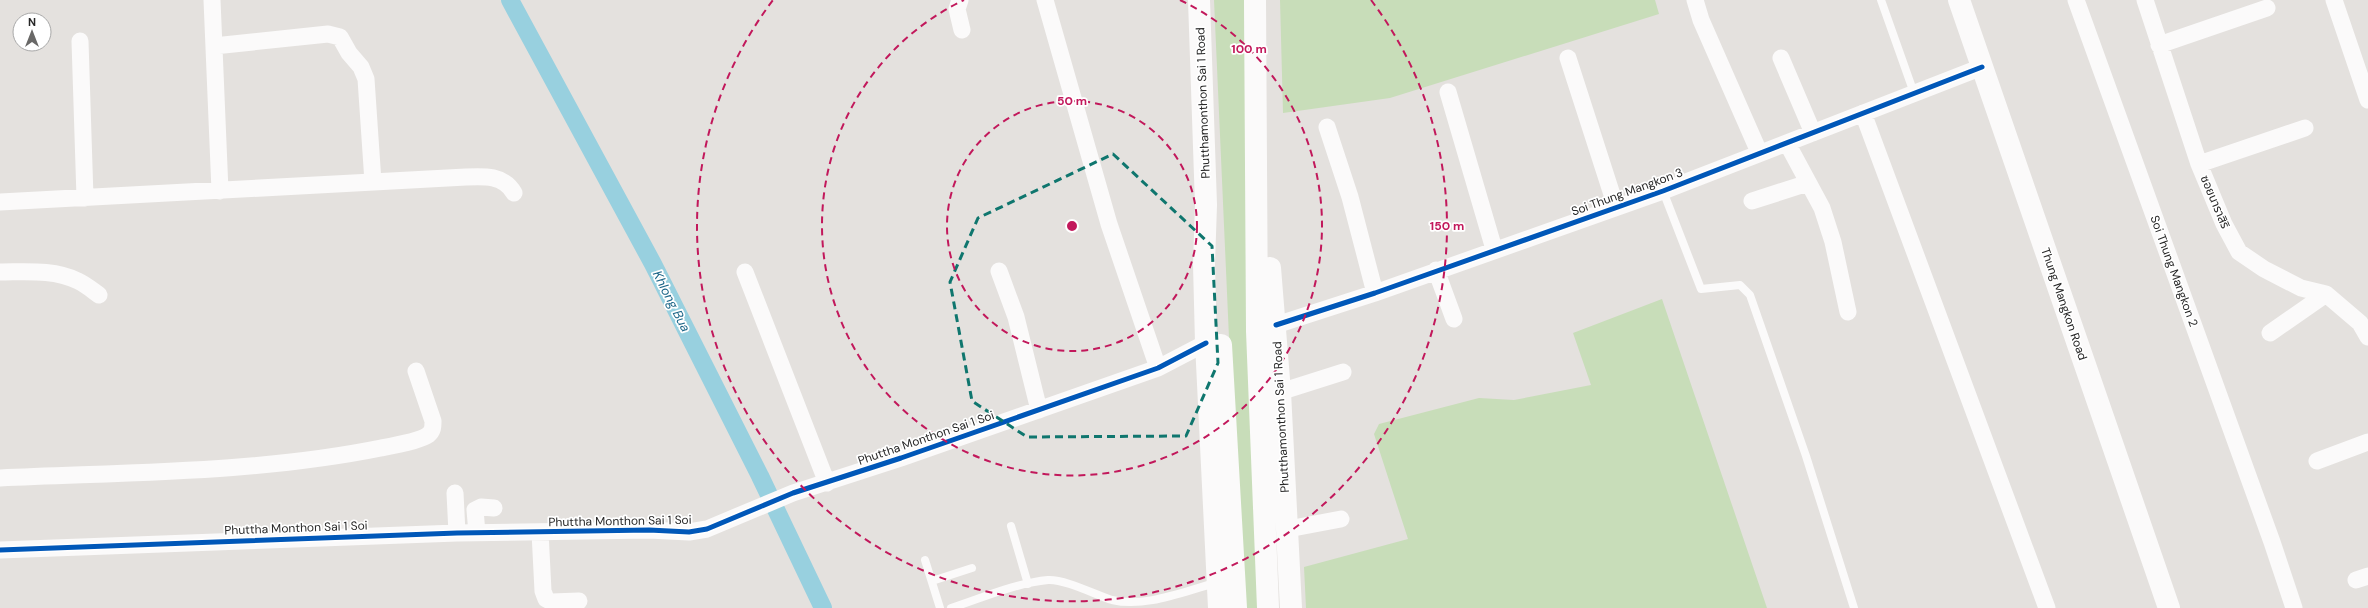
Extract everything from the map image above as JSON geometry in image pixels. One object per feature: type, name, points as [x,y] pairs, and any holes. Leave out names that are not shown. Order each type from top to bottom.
[{"type":"main road","name":"Phutthamonthon Sai 1 Road","points":[[1199,0],[1206,205],[1204,264],[1206,343],[1230,593]]},
{"type":"main road","name":"Phutthamonthon Sai 1 Road","points":[[1255,0],[1258,331],[1268,600]]},
{"type":"main road","name":"Thung Mangkon Road","points":[[1959,0],[2169,608]]},
{"type":"main road","name":"Phutthamonthon Sai 1 Road","points":[[1258,204],[1270,265],[1276,325],[1291,608]]},
{"type":"main road","name":"Phutthamonthon Sai 1 Road","points":[[1206,205],[1220,318],[1230,593],[1219,608]]},
{"type":"street","points":[[212,0],[220,191]]},
{"type":"street","points":[[960,0],[957,9],[962,30]]},
{"type":"street","points":[[1045,0],[1109,224],[1158,368]]},
{"type":"street","points":[[1695,0],[1701,20],[1759,152]]},
{"type":"street","name":"Soi Thung Mangkon 2","points":[[2076,0],[2272,542],[2294,608]]},
{"type":"street","name":"ซอยนาราสิริ","points":[[2145,0],[2199,164],[2224,224],[2239,252],[2264,269],[2301,288],[2326,294],[2360,323],[2368,337]]},
{"type":"street","points":[[2334,0],[2368,100]]},
{"type":"street","points":[[2159,45],[2267,8]]},
{"type":"street","points":[[214,46],[328,34],[340,37],[349,53],[361,67],[366,79],[373,182]]},
{"type":"street","points":[[80,41],[85,198]]},
{"type":"street","points":[[1568,58],[1616,207]]},
{"type":"street","points":[[1781,58],[1813,133]]},
{"type":"street","name":"Soi Thung Mangkon 3","points":[[1276,325],[1375,292],[1663,191],[1759,152],[1787,143],[1982,67]]},
{"type":"street","points":[[1448,92],[1494,249]]},
{"type":"street","points":[[1863,113],[2047,608]]},
{"type":"street","points":[[1327,127],[1350,197],[1375,292]]},
{"type":"street","points":[[2199,164],[2305,128]]},
{"type":"street","points":[[1787,143],[1822,208],[1829,229],[1848,312]]},
{"type":"street","points":[[0,202],[482,176],[502,181],[511,187],[514,193]]},
{"type":"street","points":[[1752,201],[1808,184]]},
{"type":"street","points":[[1436,270],[1454,319]]},
{"type":"street","points":[[999,271],[1016,317],[1040,410]]},
{"type":"street","points":[[0,272],[45,272],[61,275],[78,281],[99,295]]},
{"type":"street","points":[[745,272],[827,483]]},
{"type":"street","points":[[2270,333],[2326,294]]},
{"type":"street","name":"Phuttha Monthon Sai 1 Soi","points":[[0,550],[457,533],[689,532],[707,529],[742,513],[793,493],[827,483],[1158,368],[1206,343]]},
{"type":"street","points":[[0,478],[262,465],[359,452],[398,444],[427,436],[432,430],[433,422],[416,371]]},
{"type":"street","points":[[1280,392],[1343,372]]},
{"type":"street","points":[[2317,461],[2368,442]]},
{"type":"street","points":[[455,493],[457,533]]},
{"type":"street","points":[[477,533],[475,510],[481,507],[494,508]]},
{"type":"street","points":[[1288,529],[1341,520]]},
{"type":"street","points":[[540,532],[543,591],[546,599],[552,602],[578,601]]},
{"type":"lane","points":[[1881,0],[1914,93]]},
{"type":"lane","points":[[1663,191],[1701,289],[1740,285],[1750,295],[1806,456],[1854,608]]},
{"type":"lane","points":[[1011,526],[1028,584]]},
{"type":"lane","points":[[925,560],[940,608]]},
{"type":"lane","points":[[932,581],[972,568]]},
{"type":"lane","points":[[951,608],[1028,584],[1050,580],[1090,591],[1113,600],[1142,603],[1230,593]]},
{"type":"highlighted area","points":[[1113,154],[1212,246],[1218,363],[1186,436],[1027,437],[972,401],[950,282],[978,218]]},
{"type":"green space","points":[[1214,0],[1244,0],[1252,453],[1261,608],[1241,608]]},
{"type":"green space","points":[[1280,0],[1655,0],[1659,14],[1390,98],[1283,113]]},
{"type":"green space","points":[[1662,299],[1767,608],[1306,608],[1304,567],[1408,539],[1374,434],[1379,424],[1479,398],[1514,400],[1591,385],[1573,333]]},
{"type":"waterway","name":"Khlong Bua","points":[[510,0],[653,264],[760,476],[823,608]]},
{"type":"cycle path","points":[[1276,325],[1375,293],[1663,191],[1982,67]]},
{"type":"cycle path","points":[[0,550],[457,533],[649,530],[689,532],[707,529],[793,493],[901,458],[1158,368],[1206,343]]}]
